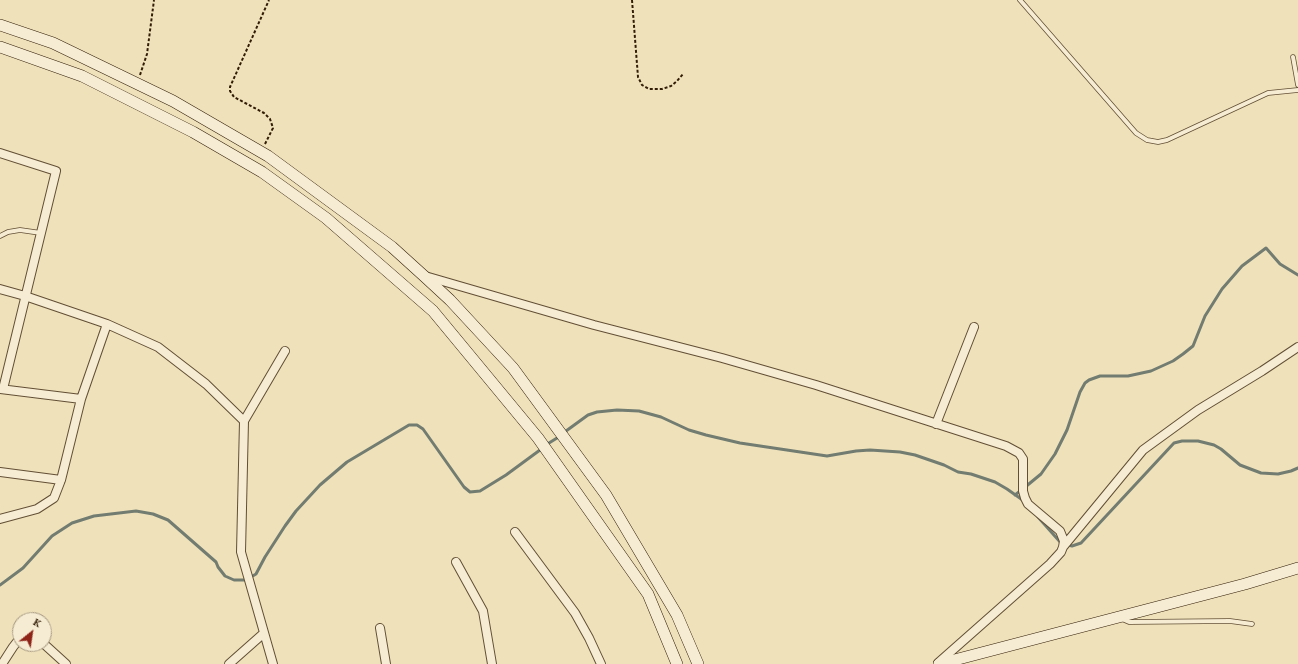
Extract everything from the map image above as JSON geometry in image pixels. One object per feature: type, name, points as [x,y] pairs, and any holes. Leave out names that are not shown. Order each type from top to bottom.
[{"type":"main road","points":[[0,24],[53,43],[137,83],[173,101],[261,152],[392,247],[424,276],[450,300],[513,368],[606,495],[677,615],[698,664]]},
{"type":"main road","points":[[0,47],[82,76],[193,132],[262,172],[326,218],[433,311],[538,438],[648,594],[677,664]]},
{"type":"main road","points":[[938,664],[1245,584],[1298,568]]},
{"type":"street","points":[[0,152],[56,171],[2,389],[81,399]]},
{"type":"street","points":[[424,276],[594,325],[722,358],[816,385],[1006,446],[1019,453],[1023,459],[1023,491],[1025,498],[1028,504],[1060,531],[1064,541],[1063,547],[1061,552],[1050,564],[938,664]]},
{"type":"street","points":[[0,289],[108,324],[158,347],[206,384],[244,421]]},
{"type":"street","points":[[0,519],[37,509],[54,498],[61,480],[81,399],[108,324]]},
{"type":"street","points":[[936,424],[974,326]]},
{"type":"street","points":[[1063,547],[1143,450],[1198,410],[1298,347]]},
{"type":"street","points":[[272,664],[241,552],[244,421],[285,351]]},
{"type":"street","points":[[0,472],[61,480]]},
{"type":"street","points":[[515,532],[575,613],[601,664]]},
{"type":"street","points":[[456,562],[483,611],[492,664]]},
{"type":"street","points":[[380,628],[386,664]]},
{"type":"street","points":[[229,664],[264,633]]},
{"type":"street","points":[[2,664],[12,648]]},
{"type":"street","points":[[52,651],[66,664]]},
{"type":"lane","points":[[1020,0],[1136,133],[1147,140],[1158,142],[1167,140],[1268,93],[1298,90]]},
{"type":"lane","points":[[1293,57],[1298,85]]},
{"type":"lane","points":[[0,236],[8,232],[20,230],[41,233]]},
{"type":"lane","points":[[1121,616],[1124,620],[1129,622],[1230,621],[1252,624]]},
{"type":"path","points":[[137,83],[148,54],[154,0]]},
{"type":"path","points":[[261,152],[273,128],[270,119],[264,113],[234,97],[230,91],[230,87],[269,0]]},
{"type":"path","points":[[632,0],[638,77],[642,85],[649,89],[662,89],[671,86],[678,81],[683,74]]},
{"type":"waterway","points":[[1015,495],[1041,474],[1055,454],[1067,430],[1080,392],[1085,383],[1100,376],[1128,376],[1151,371],[1173,361],[1183,354],[1193,346],[1205,316],[1222,289],[1242,266],[1266,248],[1280,264],[1298,275]]},
{"type":"waterway","points":[[566,431],[588,415],[597,412],[617,410],[639,411],[661,417],[689,430],[740,443],[827,456],[870,450],[900,452],[915,455],[944,465],[958,472],[971,474],[995,482],[1024,501]]},
{"type":"waterway","points":[[0,585],[23,568],[52,536],[72,523],[94,516],[136,511],[153,514],[168,520],[216,562],[225,576],[234,580],[246,580],[256,574],[285,526],[296,511],[320,485],[347,462],[409,425],[417,425],[423,429],[464,487],[470,492],[480,491],[506,475],[540,450]]},
{"type":"waterway","points":[[549,443],[557,438]]},
{"type":"waterway","points":[[1038,517],[1061,543],[1072,546],[1081,543],[1174,443],[1182,441],[1198,441],[1214,445],[1240,465],[1261,473],[1278,474],[1298,468]]}]
